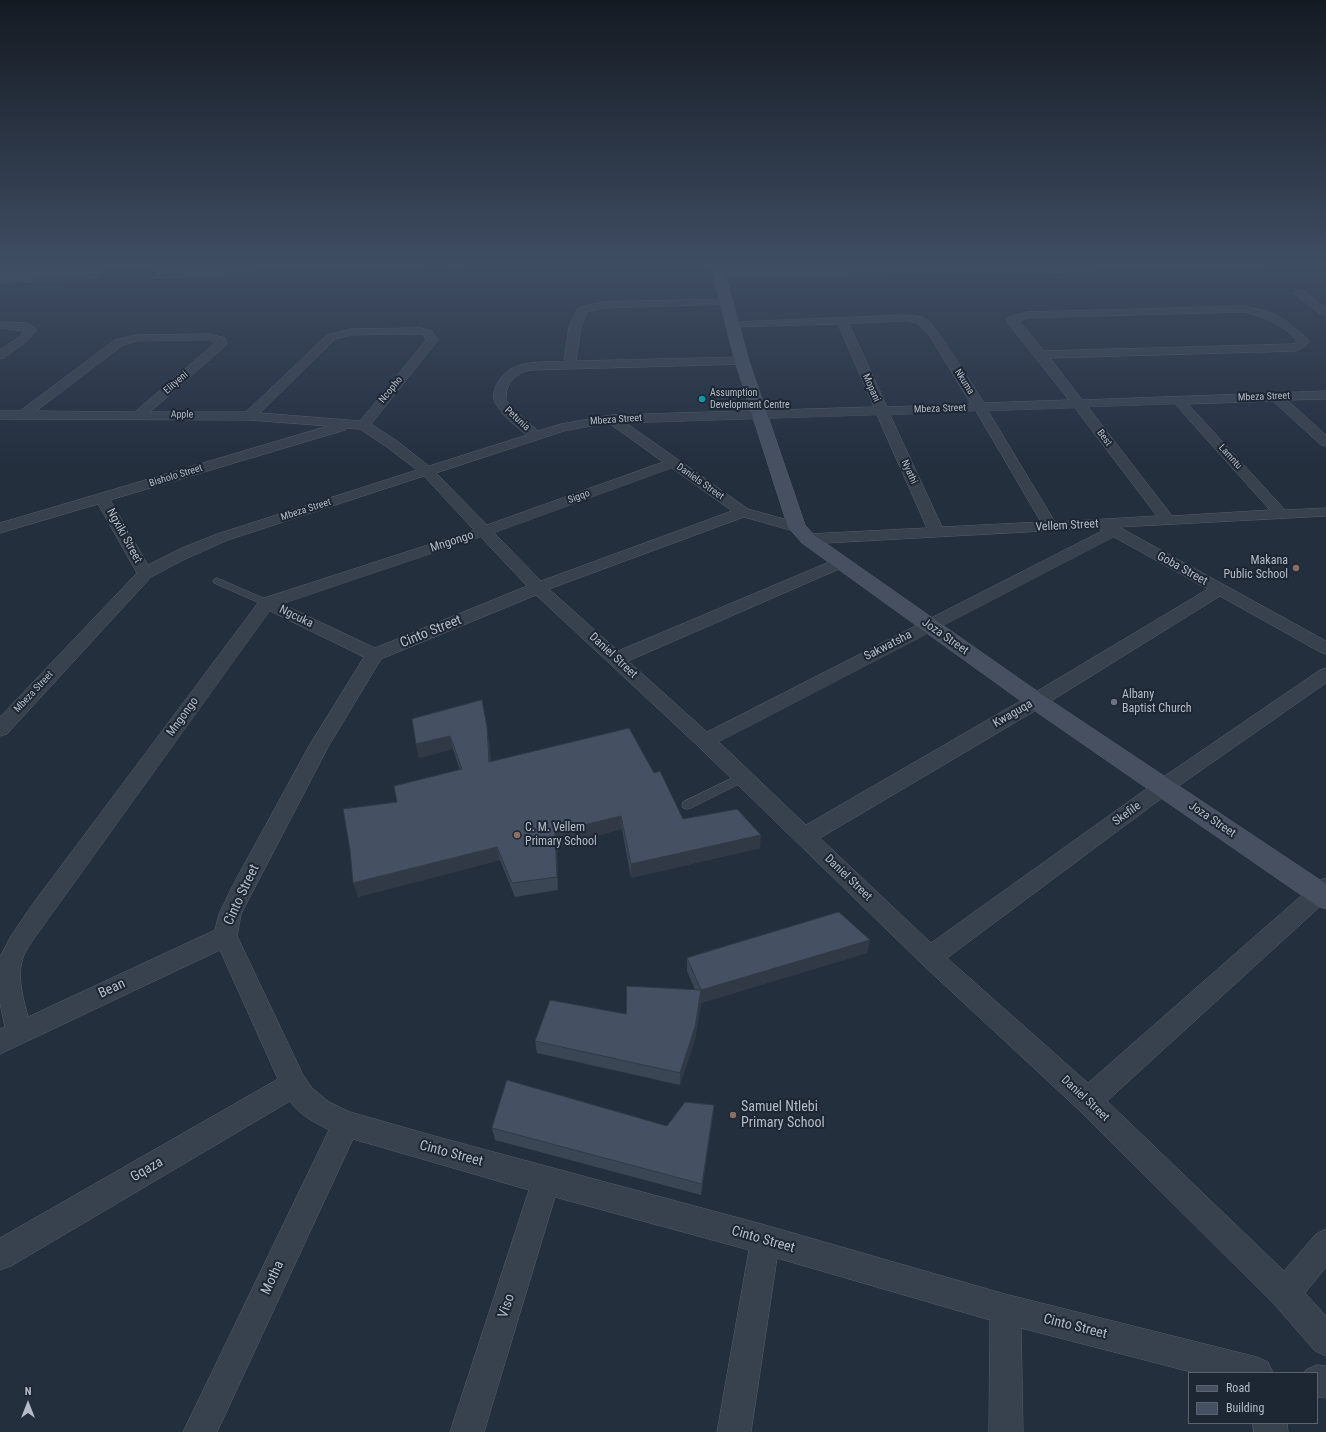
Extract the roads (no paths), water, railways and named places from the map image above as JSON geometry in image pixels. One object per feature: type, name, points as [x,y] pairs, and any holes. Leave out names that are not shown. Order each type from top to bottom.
[{"type":"street","points":[[0,355],[23,339],[31,330],[30,329]]},
{"type":"street","points":[[570,365],[575,329]]},
{"type":"street","points":[[734,329],[758,414],[803,533]]},
{"type":"street","name":"Mopani","points":[[845,329],[881,411]]},
{"type":"street","name":"Nkuma","points":[[929,329],[980,407],[1051,527]]},
{"type":"street","name":"Best","points":[[1019,329],[1041,355],[1168,521]]},
{"type":"street","name":"Best","points":[[1041,355],[1296,347],[1302,344],[1303,340],[1289,329]]},
{"type":"street","name":"Ncopho","points":[[249,416],[331,337],[351,332],[428,333],[432,340],[357,424]]},
{"type":"street","name":"Elityeni","points":[[22,416],[118,342],[136,338],[210,337],[221,340],[221,344],[140,414]]},
{"type":"street","name":"Petunia","points":[[535,435],[506,410],[500,402],[500,392],[506,378],[519,368],[536,366],[742,361]]},
{"type":"street","name":"Mbeza Street","points":[[0,729],[145,574],[167,561],[202,544],[535,435],[584,422],[612,419],[1326,395]]},
{"type":"street","points":[[1275,396],[1326,442]]},
{"type":"street","name":"Lamntu","points":[[1178,400],[1281,514]]},
{"type":"street","name":"Nyathi","points":[[881,411],[936,532]]},
{"type":"street","name":"Apple","points":[[0,415],[140,414],[249,416],[357,424]]},
{"type":"street","name":"Daniels Street","points":[[612,419],[742,512],[803,533]]},
{"type":"street","name":"Daniel Street","points":[[357,424],[427,471],[538,588],[705,741],[930,957],[1088,1101],[1285,1293],[1326,1340]]},
{"type":"street","name":"Bisholo Street","points":[[0,528],[357,424]]},
{"type":"street","name":"Sigqo","points":[[485,531],[673,463]]},
{"type":"street","name":"Ngxiki Street","points":[[102,498],[145,574]]},
{"type":"street","name":"Cinto Street","points":[[742,512],[538,588],[374,655],[315,753],[241,892],[230,914],[225,936],[294,1084],[303,1097],[320,1111],[346,1124],[765,1240],[1005,1309],[1253,1372]]},
{"type":"street","name":"Vellem Street","points":[[803,533],[936,532],[1051,527],[1108,528],[1168,521],[1326,512]]},
{"type":"street","name":"Goba Street","points":[[1108,528],[1326,648]]},
{"type":"street","name":"Sakwatsha","points":[[705,741],[928,625],[1108,528]]},
{"type":"street","name":"Mngongo","points":[[10,1037],[10,963],[19,943],[40,912],[267,603],[485,531]]},
{"type":"street","name":"Joza Street","points":[[803,533],[840,563],[1036,701],[1324,893]]},
{"type":"street","points":[[616,659],[840,563]]},
{"type":"street","name":"Kwaguqa","points":[[805,836],[1036,701],[1220,589]]},
{"type":"street","name":"Ngcuka","points":[[267,603],[374,655]]},
{"type":"street","name":"Skefile","points":[[930,957],[1163,787],[1326,674]]},
{"type":"street","points":[[1088,1101],[1324,893]]},
{"type":"street","name":"Bean","points":[[10,1037],[225,936]]},
{"type":"street","name":"Gqaza","points":[[0,1255],[294,1084]]},
{"type":"street","name":"Motha","points":[[200,1432],[346,1124]]},
{"type":"street","name":"Viso","points":[[467,1432],[546,1180]]},
{"type":"street","points":[[734,1432],[765,1240]]},
{"type":"street","points":[[1285,1293],[1326,1244]]},
{"type":"street","points":[[1005,1309],[1006,1432]]},
{"type":"lane","name":"Ngcuka","points":[[217,582],[267,603]]},
{"type":"lane","points":[[687,805],[742,777]]},
{"type":"place","name":"Assumption Development Centre","points":[[702,399]]},
{"type":"place","name":"Makana Public School","points":[[1296,568]]},
{"type":"place","name":"Albany Baptist Church","points":[[1114,702]]},
{"type":"place","name":"C. M. Vellem Primary School","points":[[517,835]]},
{"type":"place","name":"Samuel Ntlebi Primary School","points":[[733,1115]]}]
